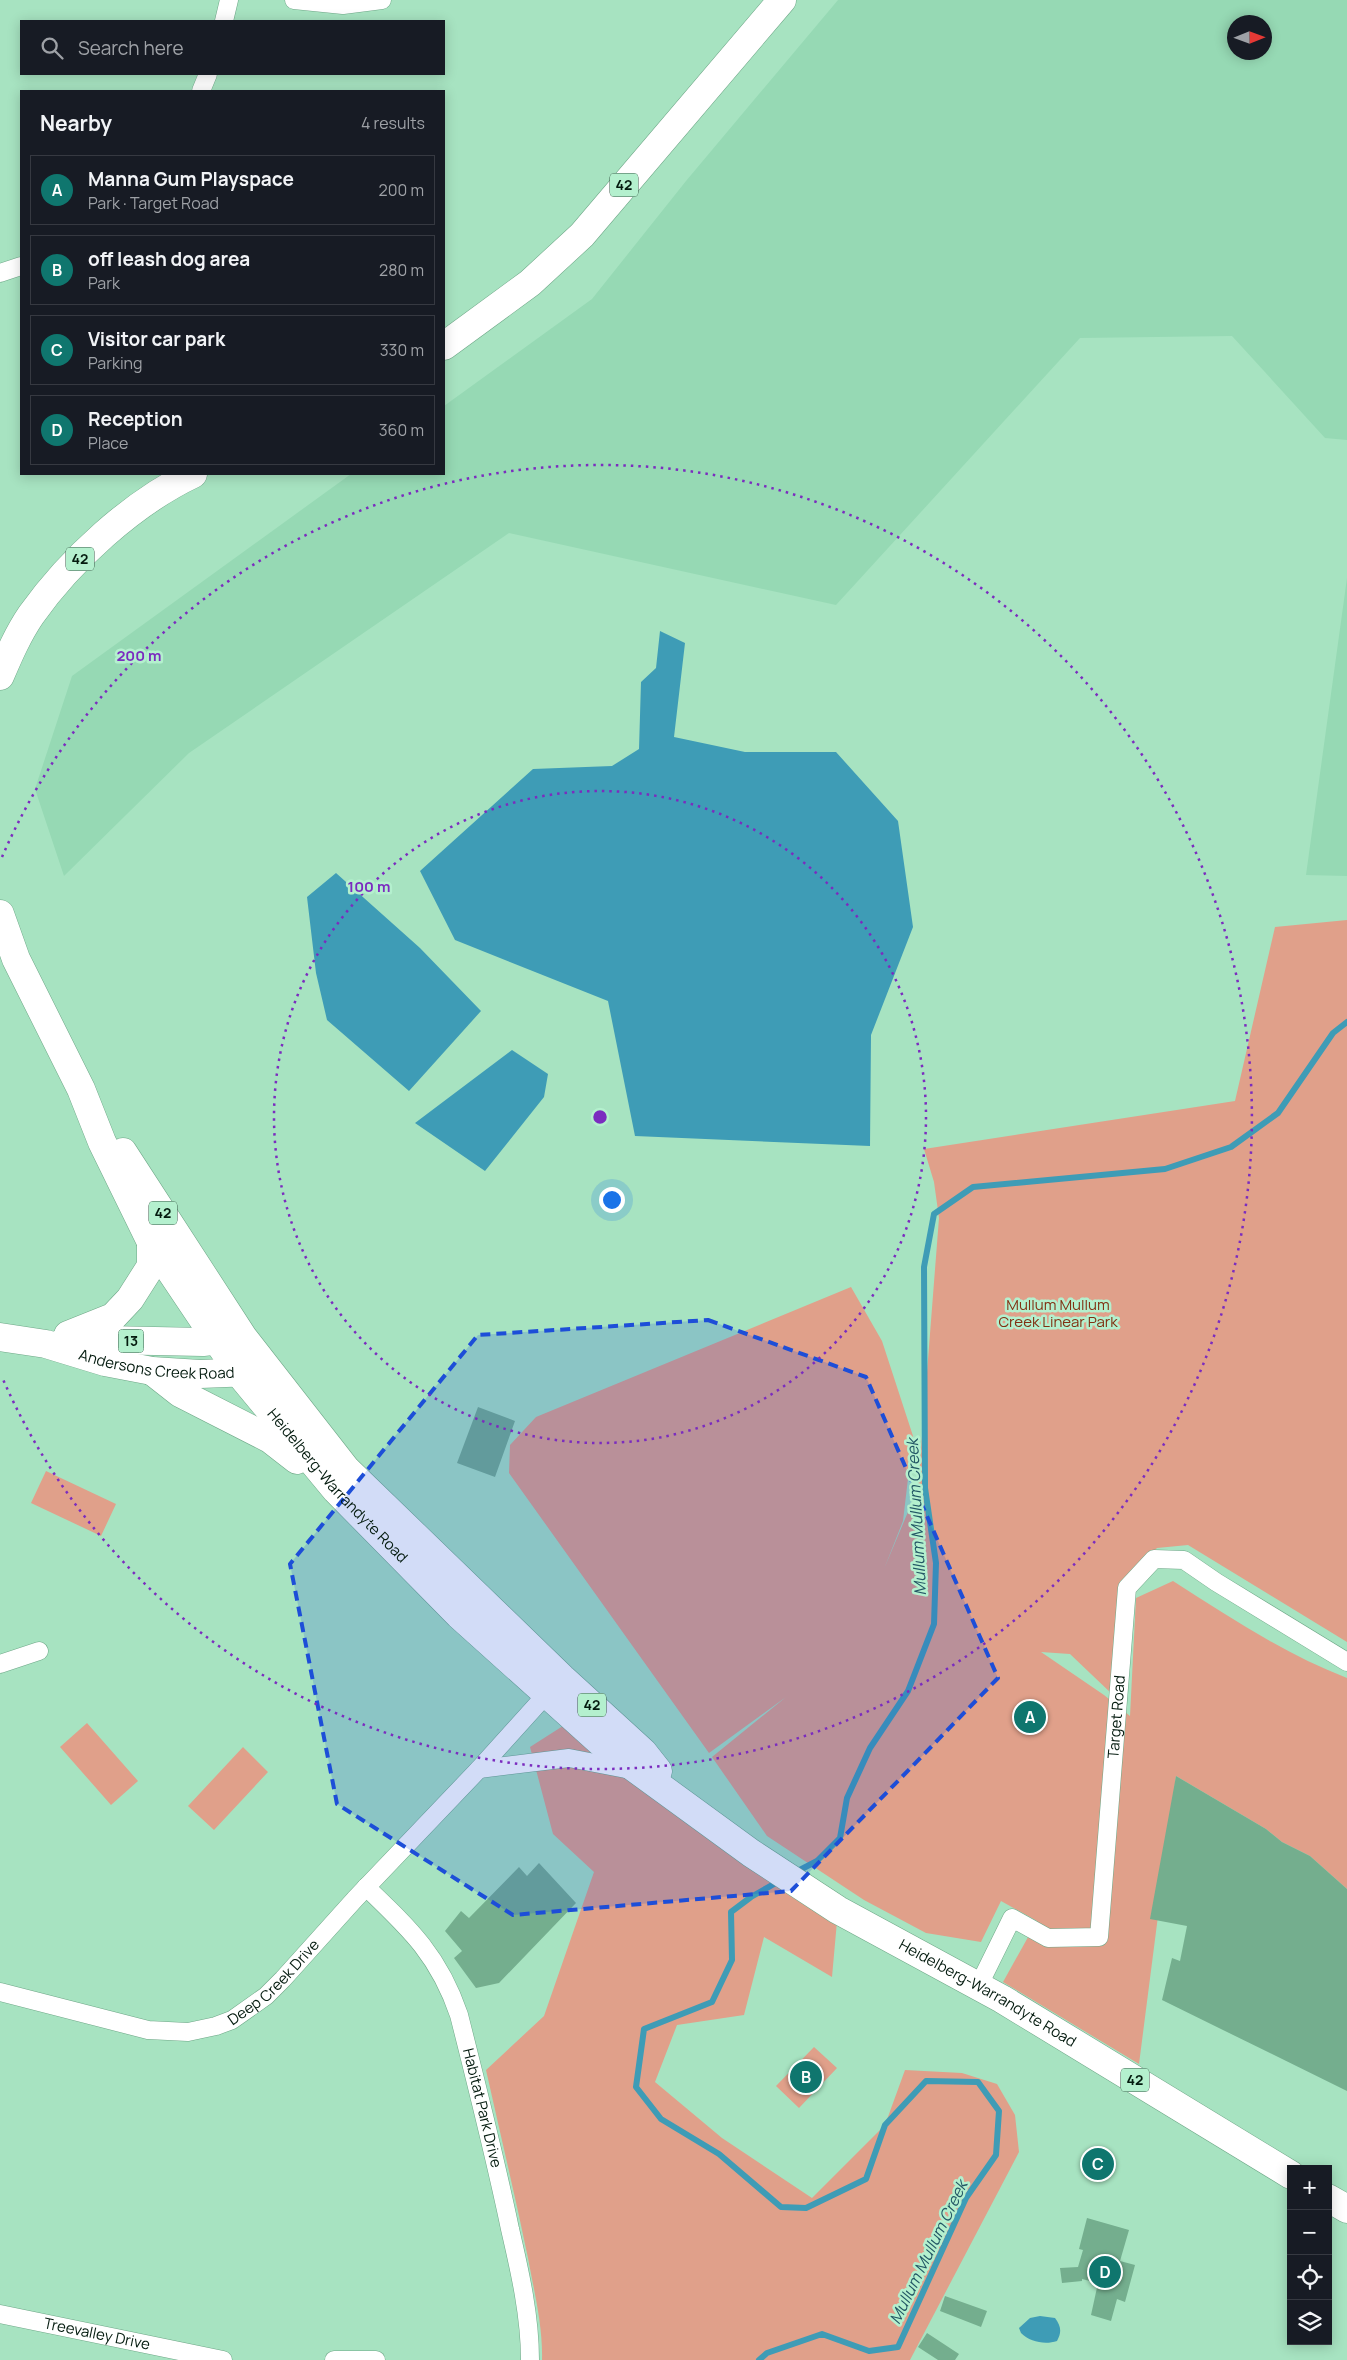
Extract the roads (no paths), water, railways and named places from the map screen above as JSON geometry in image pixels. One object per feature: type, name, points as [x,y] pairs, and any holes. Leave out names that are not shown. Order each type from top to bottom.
[{"type":"main road","name":"42","points":[[445,345],[530,283],[582,234],[782,0]]},
{"type":"main road","name":"42","points":[[0,676],[14,644],[32,615],[99,538],[144,505],[191,475]]},
{"type":"main road","name":"Heidelberg-Warrandyte Road","points":[[0,914],[16,959],[81,1089],[102,1142],[151,1242],[216,1342],[239,1373],[336,1490],[459,1615],[643,1752],[687,1807]]},
{"type":"main road","name":"Heidelberg-Warrandyte Road","points":[[81,1089],[243,1337],[346,1469],[554,1686],[607,1748],[751,1854],[838,1910],[1002,1999],[1287,2173]]},
{"type":"main road","points":[[46,1344],[113,1317],[130,1299],[151,1266],[151,1242]]},
{"type":"main road","name":"Andersons Creek Road","points":[[0,1337],[46,1344],[105,1362],[152,1371],[200,1374],[268,1370]]},
{"type":"main road","name":"Andersons Creek Road","points":[[46,1344],[106,1340],[216,1342],[243,1337]]},
{"type":"main road","points":[[152,1371],[180,1393],[270,1439],[336,1490]]},
{"type":"main road","points":[[1332,2200],[1347,2209]]},
{"type":"street","points":[[224,20],[229,0]]},
{"type":"street","points":[[294,0],[343,5],[382,0]]},
{"type":"street","points":[[201,90],[208,75]]},
{"type":"street","points":[[0,273],[20,266]]},
{"type":"street","name":"Target Road","points":[[978,1987],[1012,1918],[1048,1938],[1099,1937],[1128,1588],[1154,1559],[1184,1560],[1216,1582],[1347,1662]]},
{"type":"street","points":[[0,1664],[39,1651]]},
{"type":"street","name":"Deep Creek Drive","points":[[0,1992],[148,2030],[188,2032],[216,2026],[248,2010],[266,1996],[479,1769],[554,1686]]},
{"type":"street","points":[[479,1769],[569,1758],[641,1773]]},
{"type":"street","name":"Habitat Park Drive","points":[[366,1888],[422,1943],[444,1976],[457,2008],[509,2221],[529,2328],[530,2360]]},
{"type":"street","name":"Treevalley Drive","points":[[0,2314],[223,2360]]},
{"type":"street","points":[[334,2360],[376,2360]]},
{"type":"water","points":[[660,631],[685,643],[674,737],[745,752],[836,752],[898,821],[913,927],[871,1035],[870,1146],[635,1136],[608,1001],[455,940],[420,871],[533,769],[612,766],[639,749],[641,682],[656,668]]},
{"type":"water","points":[[336,873],[420,948],[481,1011],[409,1091],[327,1020],[316,973],[307,897]]},
{"type":"water","points":[[512,1050],[548,1074],[544,1097],[485,1171],[415,1123]]},
{"type":"water","points":[[1040,2316],[1055,2318],[1060,2326],[1060,2335],[1057,2341],[1048,2343],[1038,2342],[1029,2339],[1021,2333],[1019,2328],[1030,2318]]},
{"type":"waterway","name":"Mullum Mullum Creek","points":[[794,1873],[817,1861],[840,1838],[847,1798],[870,1748],[908,1691],[934,1624],[936,1563],[925,1488],[924,1267],[934,1214],[973,1187],[1165,1169],[1231,1147],[1278,1113],[1333,1033],[1347,1022]]},
{"type":"waterway","name":"Mullum Mullum Creek","points":[[759,2360],[767,2353],[822,2334],[869,2351],[898,2347],[966,2198],[996,2155],[999,2111],[978,2082],[926,2081],[885,2125],[866,2179],[806,2208],[781,2207],[719,2154],[661,2119],[636,2087],[644,2029],[712,2002],[732,1960],[731,1912],[751,1897],[781,1880]]},
{"type":"place","name":"Manna Gum Playspace","points":[[1030,1717]]},
{"type":"place","name":"off leash dog area","points":[[806,2077]]},
{"type":"place","name":"Visitor car park","points":[[1098,2164]]},
{"type":"place","name":"Reception","points":[[1105,2272]]},
{"type":"park label","name":"Mullum Mullum Creek Linear Park","points":[[1058,1314]]}]
